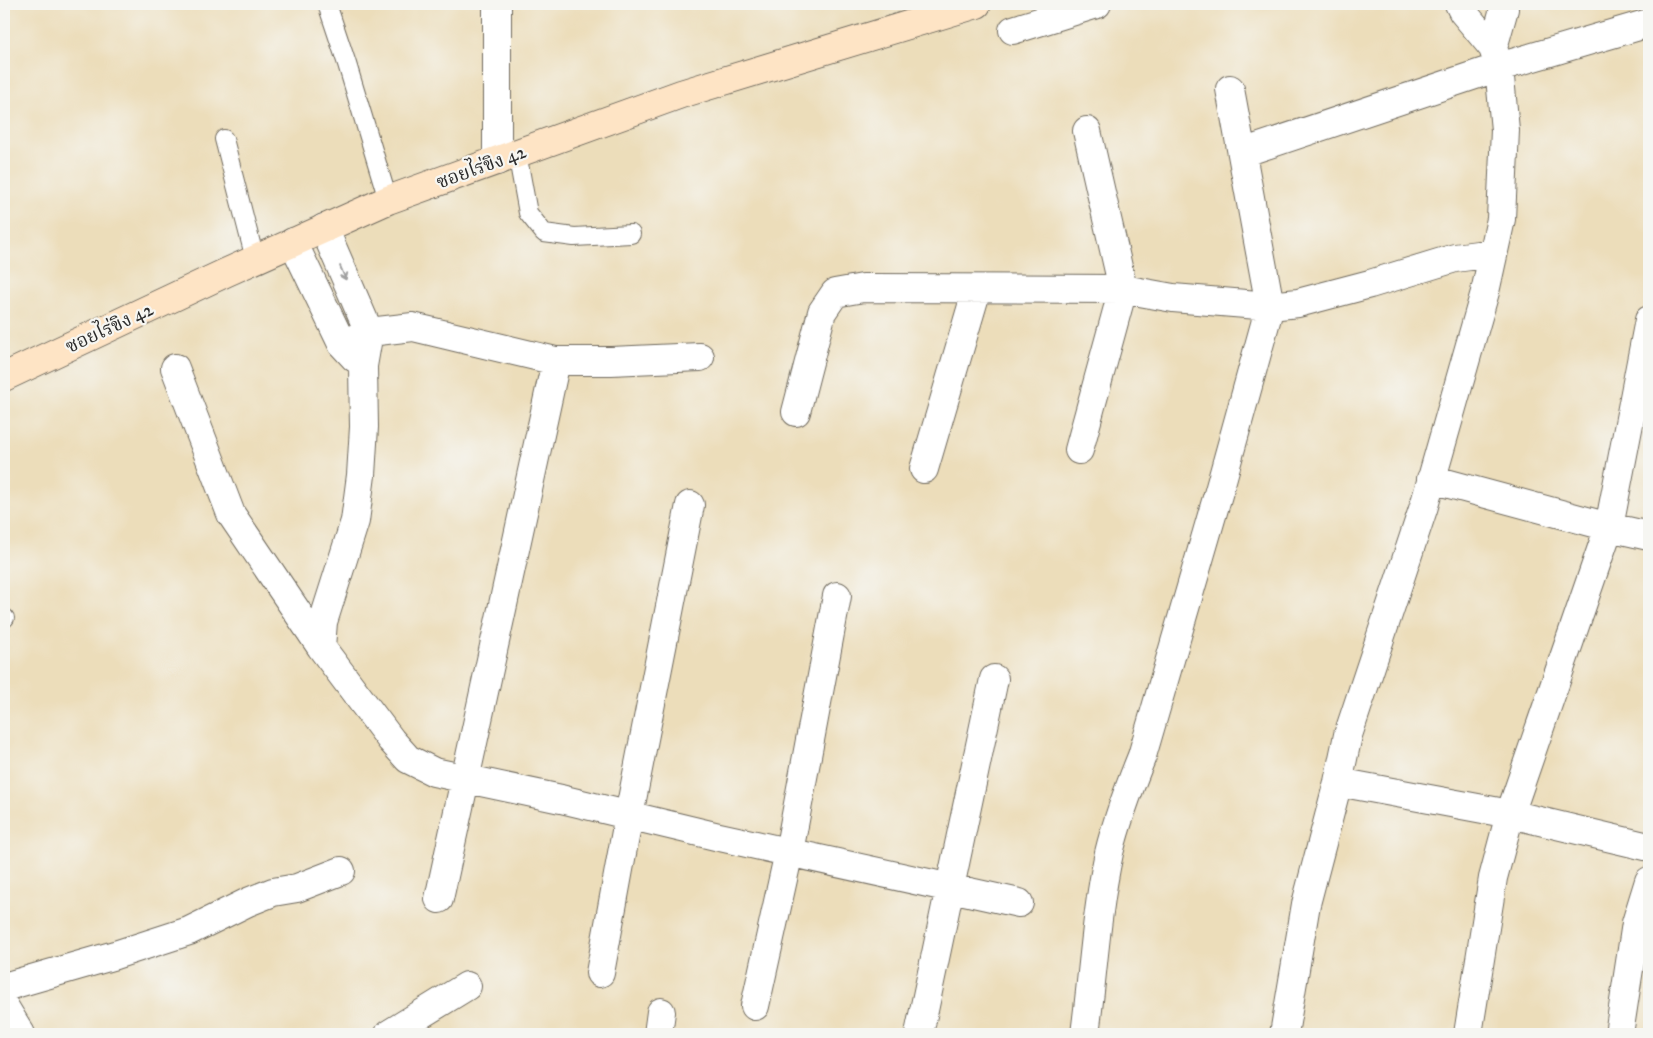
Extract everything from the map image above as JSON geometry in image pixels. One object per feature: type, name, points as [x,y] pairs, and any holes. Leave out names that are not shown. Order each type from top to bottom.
[{"type":"street","points":[[497,4],[507,157]]},
{"type":"street","name":"ซอยไร่ขิง 42","points":[[4,377],[255,259],[388,200],[681,94],[977,4]]},
{"type":"street","points":[[1013,30],[1097,4]]},
{"type":"street","points":[[1459,4],[1496,57]]},
{"type":"street","points":[[1284,1034],[1306,904],[1338,782],[1348,735],[1431,480],[1485,292],[1501,219],[1505,130],[1496,57],[1504,9],[1503,4]]},
{"type":"street","points":[[1242,153],[1496,57],[1649,22]]},
{"type":"street","points":[[1085,1034],[1101,901],[1109,853],[1126,795],[1142,756],[1219,491],[1270,306],[1230,88]]},
{"type":"street","points":[[1079,450],[1122,289],[1087,131]]},
{"type":"street","points":[[321,647],[323,622],[355,521],[362,465],[364,366],[369,332],[324,228]]},
{"type":"street","points":[[293,242],[342,344],[364,366]]},
{"type":"street","points":[[796,412],[822,312],[835,292],[863,288],[1122,289],[1173,298],[1270,306],[1306,301],[1455,258],[1493,253]]},
{"type":"street","points":[[924,469],[977,289]]},
{"type":"street","points":[[1468,1034],[1493,878],[1510,814],[1609,527],[1649,320]]},
{"type":"street","points":[[342,344],[369,332],[413,327],[556,361],[611,361],[700,357]]},
{"type":"street","points":[[439,899],[556,361]]},
{"type":"street","points":[[175,368],[231,514],[321,647],[391,740],[408,759],[434,772],[1019,902]]},
{"type":"street","points":[[1431,480],[1649,536]]},
{"type":"street","points":[[600,973],[690,505]]},
{"type":"street","points":[[755,1006],[789,852],[837,596]]},
{"type":"street","points":[[919,1034],[994,679]]},
{"type":"street","points":[[1338,782],[1510,814],[1649,848]]},
{"type":"street","points":[[4,987],[115,955],[189,931],[248,902],[274,892],[297,888],[341,871]]},
{"type":"street","points":[[1619,1034],[1636,923],[1649,881]]},
{"type":"street","points":[[388,1034],[467,986]]},
{"type":"street","points":[[4,1006],[21,1034]]},
{"type":"lane","points":[[327,4],[388,200]]},
{"type":"lane","points":[[224,139],[255,259]]},
{"type":"lane","points":[[507,157],[528,213],[544,234],[574,236],[631,234]]}]
